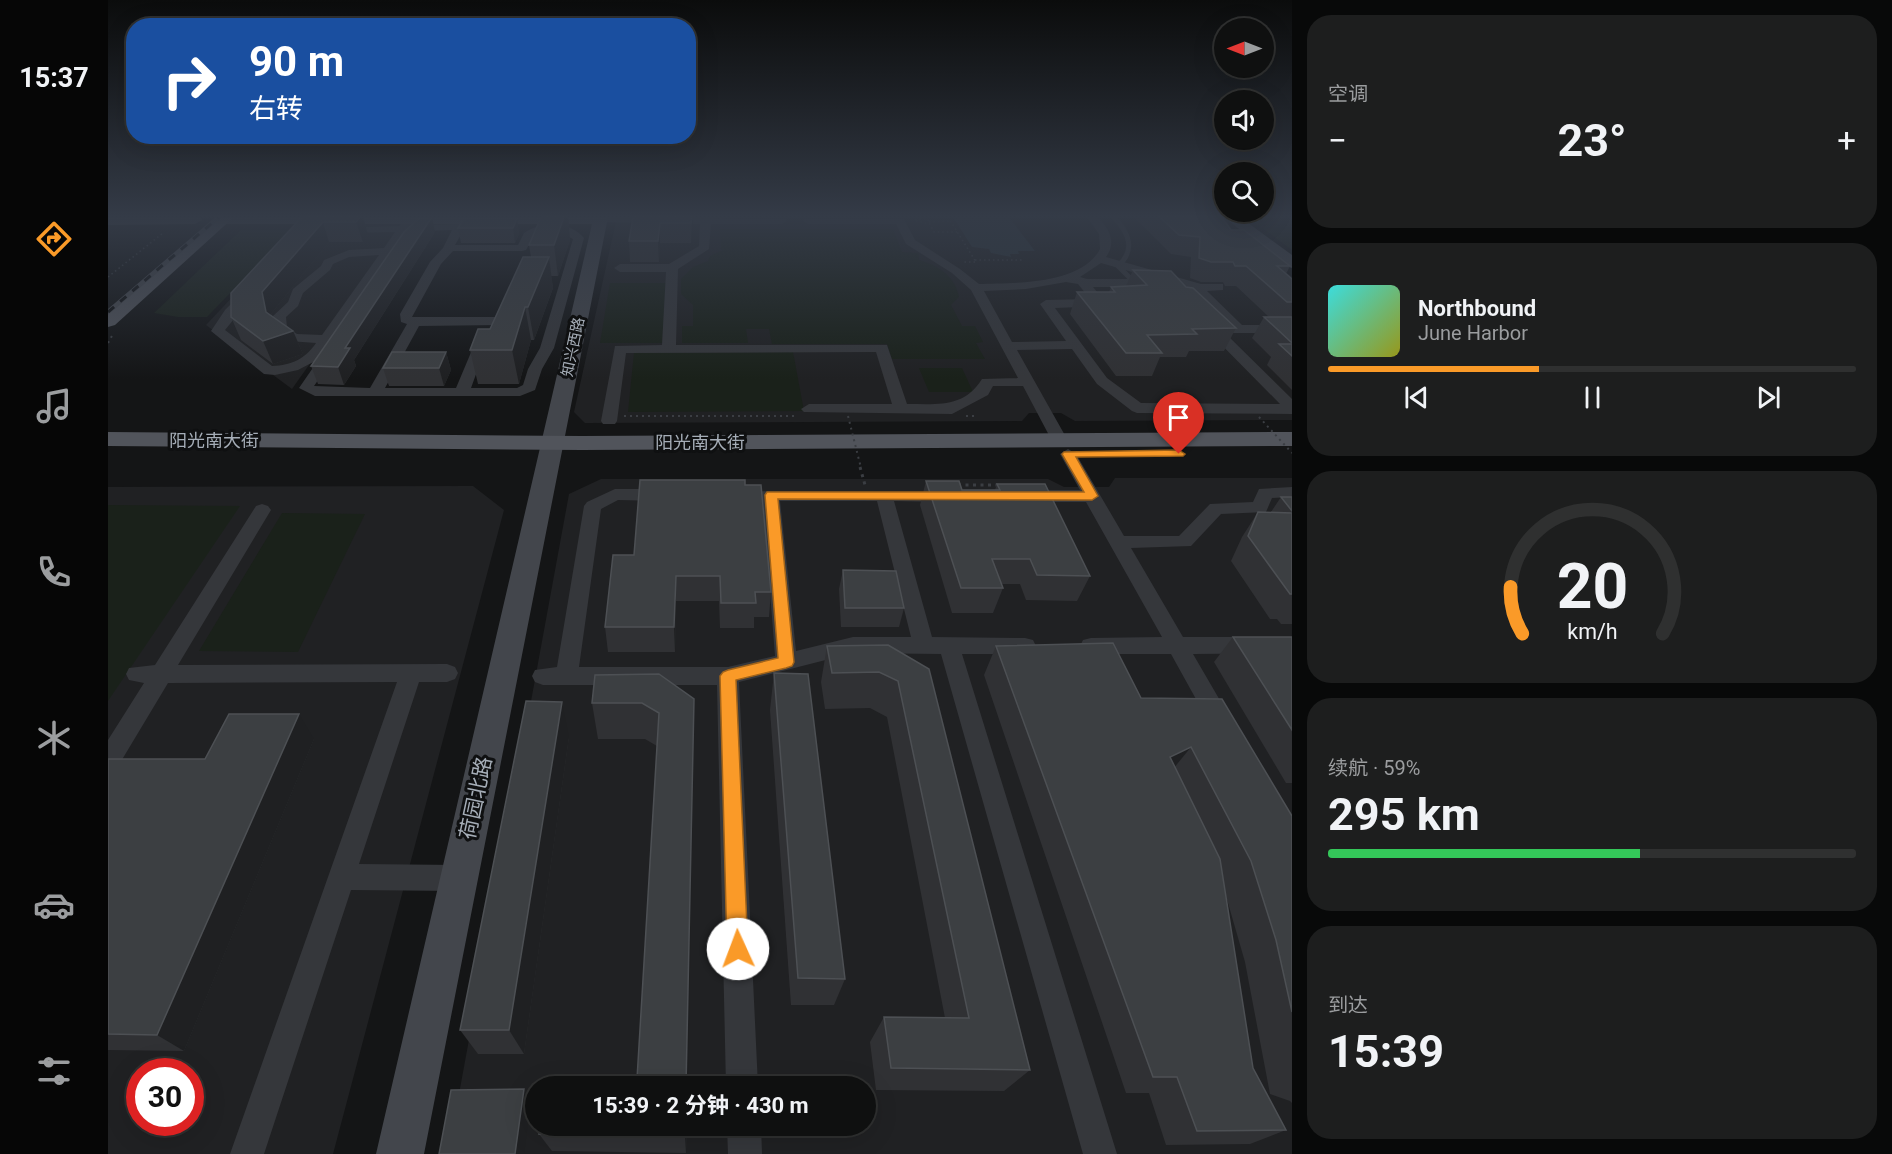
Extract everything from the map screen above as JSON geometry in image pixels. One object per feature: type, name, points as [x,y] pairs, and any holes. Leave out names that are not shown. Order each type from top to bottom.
[{"type":"main road","points":[[108,321],[165,271]]},
{"type":"main road","name":"阳光南大街","points":[[1064,447],[1292,439]]},
{"type":"main road","name":"阳光南大街","points":[[108,440],[552,449]]},
{"type":"main road","name":"阳光南大街","points":[[108,455],[552,449],[1064,447],[1292,453]]},
{"type":"street","points":[[323,271],[297,292],[294,303],[279,316],[281,329],[294,338],[326,339]]},
{"type":"street","points":[[260,280],[230,313],[218,331],[269,371],[282,370],[308,362],[373,271]]},
{"type":"street","points":[[384,271],[306,388],[315,392],[520,392],[530,387],[535,369],[547,348],[570,271]]},
{"type":"street","points":[[431,271],[406,314],[406,319],[415,322],[500,321]]},
{"type":"street","name":"知兴西路","points":[[552,449],[590,271]]},
{"type":"street","points":[[669,349],[672,271]]},
{"type":"street","points":[[955,271],[976,288],[1229,736]]},
{"type":"street","points":[[976,288],[1024,286],[1064,278],[1081,271]]},
{"type":"street","points":[[1141,271],[1201,288],[1219,287]]},
{"type":"street","points":[[1064,278],[1083,283],[1162,283],[1175,296]]},
{"type":"street","points":[[1083,283],[1100,303],[1046,304],[1102,381],[1137,408],[1292,409]]},
{"type":"street","points":[[462,392],[477,353],[492,343],[515,287]]},
{"type":"street","points":[[1201,288],[1202,292],[1239,329]]},
{"type":"street","points":[[1214,304],[1194,308],[1292,409]]},
{"type":"street","points":[[375,392],[415,322]]},
{"type":"street","points":[[1214,329],[1292,329]]},
{"type":"street","points":[[1008,346],[1077,345]]},
{"type":"street","points":[[609,419],[620,349],[882,348],[901,409]]},
{"type":"street","points":[[805,413],[952,409],[983,392],[987,382],[1028,382]]},
{"type":"street","name":"荷园北路","points":[[400,1154],[552,449]]},
{"type":"street","points":[[1118,542],[1184,542],[1216,508],[1260,508],[1265,493],[1292,492]]},
{"type":"street","points":[[567,676],[593,506],[615,494],[682,495]]},
{"type":"street","points":[[715,495],[965,496]]},
{"type":"street","points":[[771,495],[786,662]]},
{"type":"street","points":[[884,496],[936,646],[1100,1154]]},
{"type":"street","points":[[1011,496],[1092,496]]},
{"type":"street","points":[[108,761],[148,674],[262,510]]},
{"type":"street","points":[[543,676],[728,676],[853,645],[1040,646]]},
{"type":"street","points":[[1074,646],[1292,645]]},
{"type":"street","points":[[247,1154],[411,673]]},
{"type":"street","points":[[148,674],[447,673]]},
{"type":"street","points":[[728,676],[742,1076]]},
{"type":"street","points":[[341,877],[459,878]]},
{"type":"street","points":[[744,1136],[744,1154]]},
{"type":"lane","points":[[1123,271],[1133,281],[1142,281],[1148,288],[1158,288]]},
{"type":"path","points":[[609,419],[805,413]]},
{"type":"path","points":[[966,416],[978,416]]},
{"type":"path","points":[[848,417],[865,485]]},
{"type":"path","points":[[1259,417],[1292,453]]},
{"type":"shaded area","points":[[198,271],[252,271],[207,317],[178,317],[154,313]]},
{"type":"shaded area","points":[[257,271],[375,271],[292,389],[206,325]]},
{"type":"shaded area","points":[[605,271],[1284,271],[1292,277],[1292,420],[1075,421],[1061,413],[1029,413],[1022,421],[585,423],[574,412]]},
{"type":"shaded area","points":[[689,271],[942,271],[954,283],[959,297],[951,305],[962,326],[975,326],[983,342],[976,343],[985,359],[892,359],[887,344],[772,344],[769,329],[746,329],[748,343],[682,343],[682,326],[693,326],[693,305],[681,294],[681,279]]},
{"type":"shaded area","points":[[610,283],[666,283],[662,343],[600,343]]},
{"type":"shaded area","points":[[793,352],[804,411],[628,412],[634,353]]},
{"type":"shaded area","points":[[919,368],[962,368],[973,392],[929,392]]},
{"type":"shaded area","points":[[1115,478],[1292,478],[1292,1154],[448,1154],[569,494],[601,479],[1048,479],[1064,487],[1109,487]]},
{"type":"shaded area","points":[[473,486],[504,510],[333,1154],[108,1154],[108,487]]},
{"type":"shaded area","points":[[108,505],[240,506],[108,701]]},
{"type":"shaded area","points":[[282,513],[365,514],[298,652],[199,651]]},
{"type":"building","points":[[252,271],[280,271],[262,292],[266,312],[293,331],[263,341],[231,317],[231,293]]},
{"type":"building","points":[[377,271],[396,271],[345,348],[350,348],[338,367],[311,366]]},
{"type":"building","points":[[517,271],[543,271],[528,307],[525,307],[512,350],[470,350],[478,329],[490,329]]},
{"type":"building","points":[[1134,271],[1171,271],[1186,287],[1193,288],[1236,328],[1192,329],[1197,334],[1147,335],[1162,353],[1126,353],[1077,292],[1115,292],[1111,287],[1147,285]]},
{"type":"building","points":[[1252,271],[1283,271],[1292,279],[1292,302],[1287,302]]},
{"type":"building","points":[[1264,317],[1292,317],[1292,343]]},
{"type":"building","points":[[1279,344],[1292,344],[1292,356]]},
{"type":"building","points":[[392,352],[446,352],[439,368],[383,368]]},
{"type":"building","points":[[640,480],[745,480],[745,485],[761,485],[771,592],[755,592],[756,603],[721,603],[720,576],[676,576],[674,627],[605,627],[613,555],[634,555]]},
{"type":"building","points":[[926,481],[959,481],[962,490],[1000,490],[997,484],[1045,484],[1090,576],[1037,575],[1030,559],[992,559],[1003,588],[961,588]]},
{"type":"building","points":[[1281,497],[1292,497],[1292,511]]},
{"type":"building","points":[[1258,512],[1292,513],[1292,594],[1248,536]]},
{"type":"building","points":[[843,570],[896,571],[904,608],[845,608]]},
{"type":"building","points":[[1233,637],[1292,637],[1292,730]]},
{"type":"building","points":[[1113,643],[1141,698],[1222,699],[1292,816],[1292,1012],[1276,940],[1251,861],[1191,747],[1170,757],[1220,859],[1253,1068],[1286,1130],[1197,1131],[1177,1077],[1153,1077],[996,646]]},
{"type":"building","points":[[888,645],[929,669],[1030,1070],[891,1068],[884,1017],[969,1018],[898,681],[879,672],[832,673],[827,646]]},
{"type":"building","points":[[774,673],[808,674],[845,979],[798,978]]},
{"type":"building","points":[[659,674],[694,699],[686,1076],[637,1076],[659,713],[642,703],[592,703],[595,675]]},
{"type":"building","points":[[526,701],[562,702],[509,1030],[460,1030]]},
{"type":"building","points":[[229,714],[299,714],[157,1035],[108,1034],[108,759],[205,759]]},
{"type":"building","points":[[524,1089],[515,1154],[439,1154],[451,1090]]},
{"type":"railway","points":[[108,312],[156,271]]},
{"type":"route","points":[[738,949],[728,676],[786,662],[771,495],[1092,496],[1068,454],[1179,454]]}]
